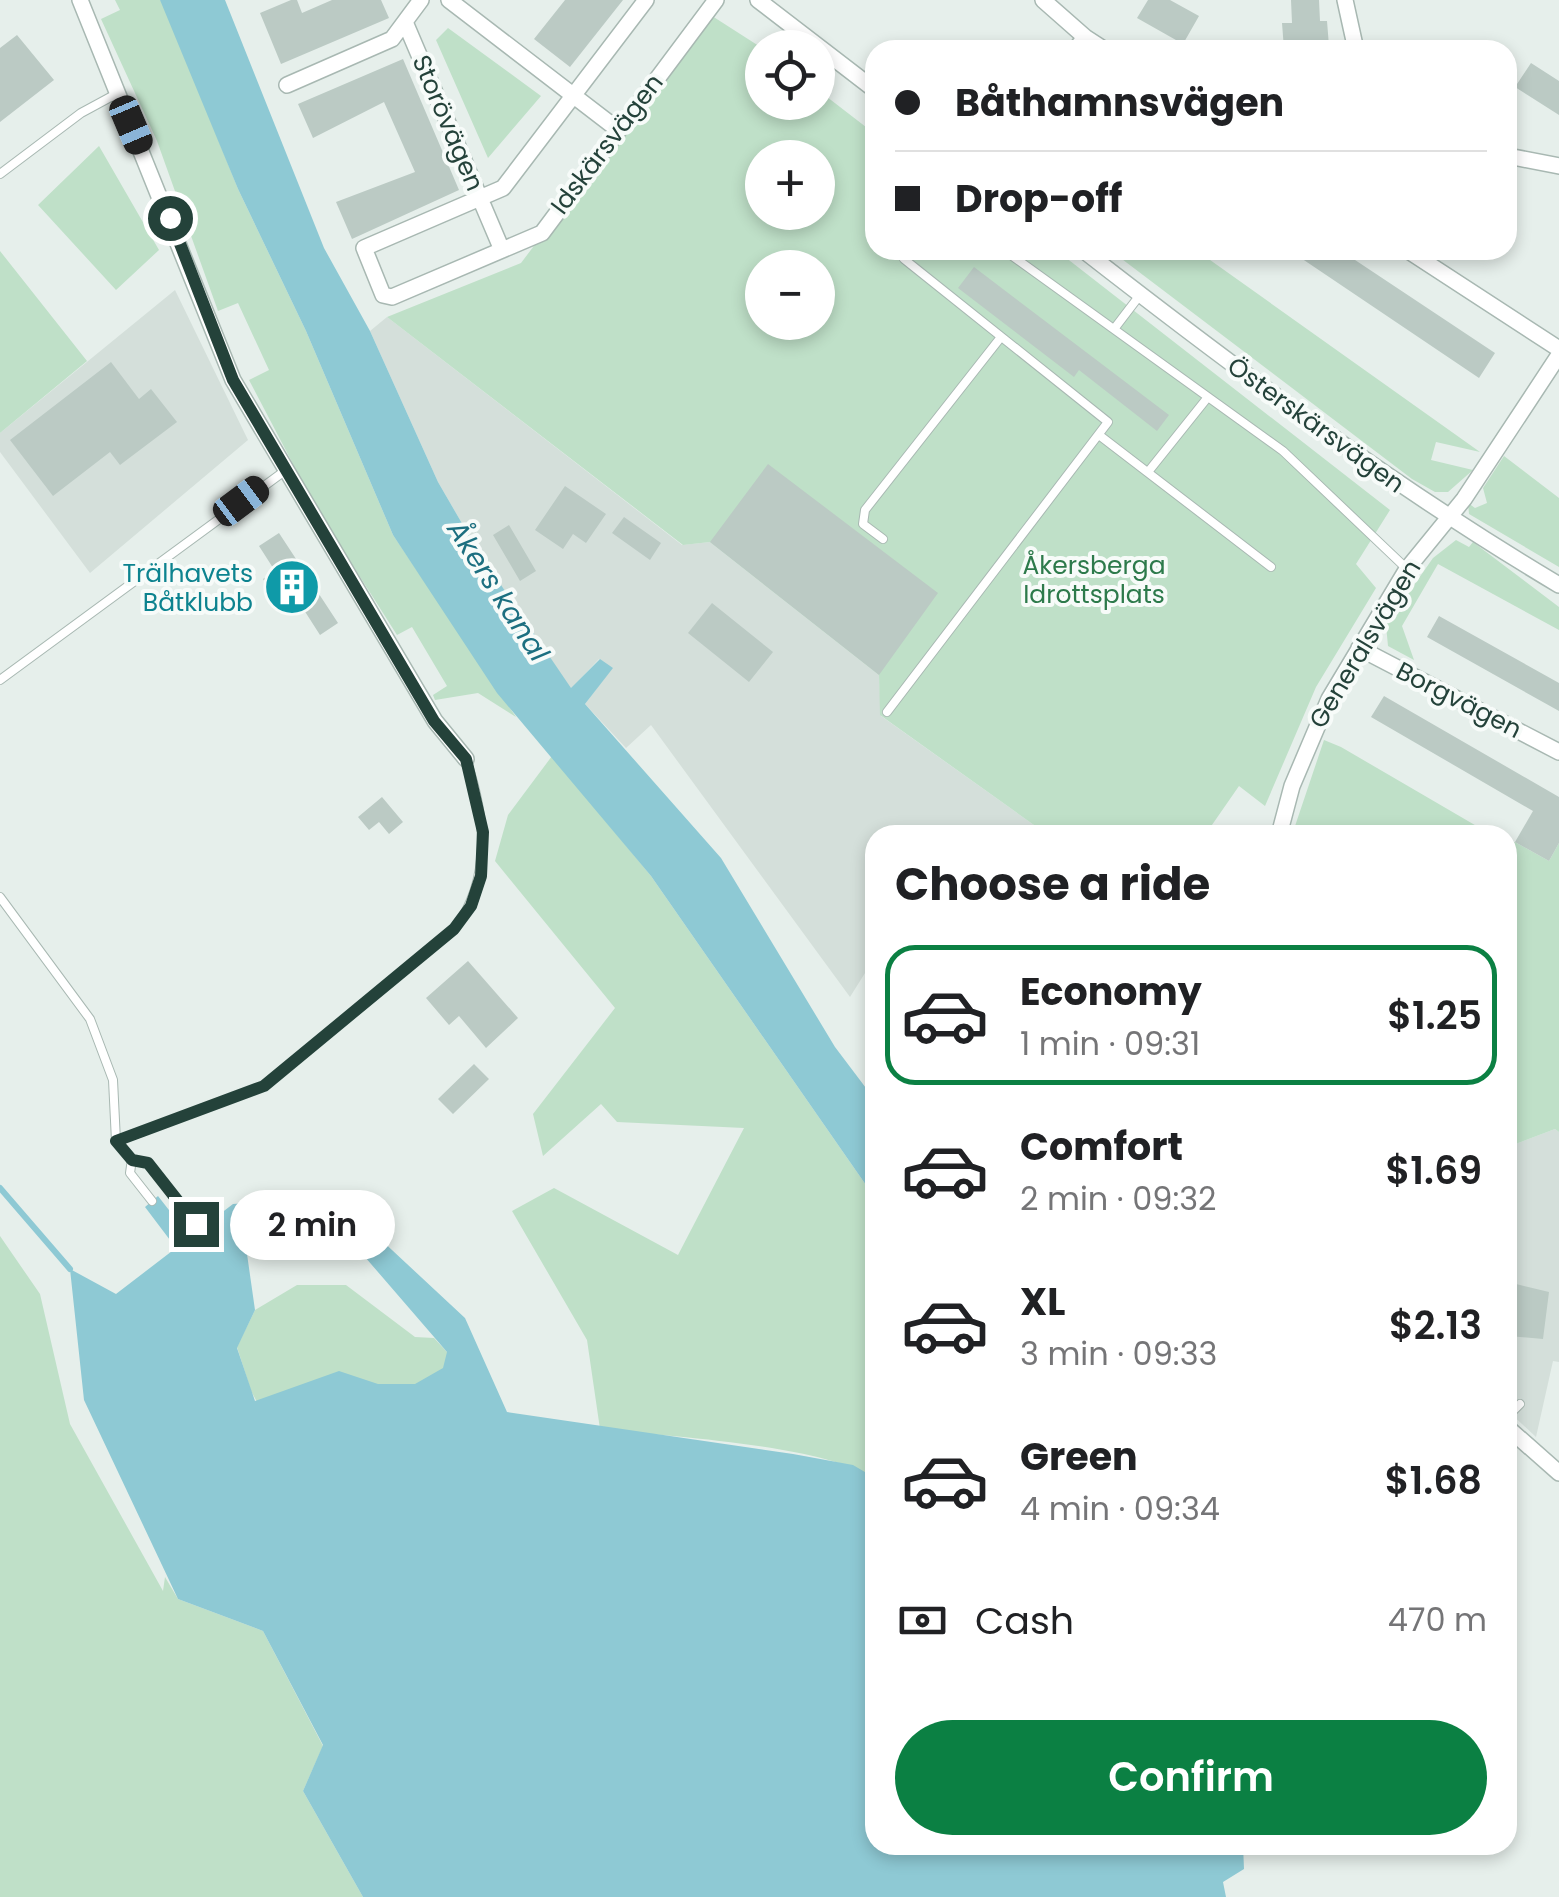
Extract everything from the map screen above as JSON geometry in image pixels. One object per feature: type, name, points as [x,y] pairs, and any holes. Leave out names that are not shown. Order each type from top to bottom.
[{"type":"street","points":[[80,0],[233,380],[434,721],[466,759]]},
{"type":"street","points":[[288,85],[392,39],[422,0]]},
{"type":"street","points":[[449,0],[618,129]]},
{"type":"street","name":"Idskärsvägen","points":[[646,0],[503,188],[364,248],[383,296],[392,296],[542,233],[716,0]]},
{"type":"street","points":[[758,0],[865,82]]},
{"type":"street","points":[[1043,0],[1077,40]]},
{"type":"street","points":[[1345,0],[1354,40]]},
{"type":"street","name":"Storövägen","points":[[405,22],[502,250]]},
{"type":"street","points":[[1517,158],[1559,166]]},
{"type":"street","name":"Österskärsvägen","points":[[1096,260],[1313,426],[1446,518],[1559,585]]},
{"type":"street","points":[[1422,260],[1559,352]]},
{"type":"street","name":"Generalsvägen","points":[[1282,825],[1308,740],[1359,648],[1407,569],[1464,499],[1559,352]]},
{"type":"street","name":"Borgvägen","points":[[1359,648],[1559,752]]},
{"type":"street","points":[[1517,1436],[1559,1473]]},
{"type":"lane","points":[[0,174],[81,113],[118,93]]},
{"type":"lane","points":[[887,712],[1108,422],[905,260]]},
{"type":"lane","points":[[1018,260],[1282,451],[1407,569]]},
{"type":"lane","points":[[1114,329],[1140,294]]},
{"type":"lane","points":[[884,540],[863,524],[865,510],[1002,337]]},
{"type":"lane","points":[[1148,472],[1208,398]]},
{"type":"lane","points":[[1099,434],[1271,568]]},
{"type":"lane","points":[[0,680],[286,470]]},
{"type":"lane","points":[[116,1141],[264,1086],[454,929],[471,906],[483,860],[483,832],[466,759]]},
{"type":"lane","points":[[0,897],[90,1019],[113,1080],[116,1141],[132,1160],[148,1163],[196,1224]]},
{"type":"lane","points":[[132,1160],[130,1173],[152,1201]]},
{"type":"lane","points":[[1517,1407],[1520,1404]]},
{"type":"shaded area","points":[[175,290],[248,440],[90,573],[0,452],[0,433]]},
{"type":"shaded area","points":[[387,317],[682,545],[710,542],[879,675],[881,716],[1034,825],[865,825],[865,973],[850,997],[651,725],[626,748],[585,704],[612,668],[599,659],[571,689],[478,551],[438,482],[370,331]]},
{"type":"shaded area","points":[[1555,1129],[1559,1132],[1559,1362],[1553,1361],[1536,1437],[1517,1419],[1517,1144]]},
{"type":"green space","points":[[115,0],[160,0],[164,4],[238,189],[306,331],[393,535],[516,717],[478,693],[435,700],[433,695],[447,686],[412,627],[397,635],[315,506],[249,380],[269,370],[238,303],[218,311],[157,141],[101,19],[120,10]]},
{"type":"green space","name":"Åkersberga Idrottsplats","points":[[709,14],[745,37],[745,120],[835,120],[835,103],[865,126],[865,260],[1069,260],[1390,510],[1356,564],[1376,588],[1316,687],[1265,806],[1239,786],[1212,825],[1034,825],[880,715],[879,675],[710,542],[683,545],[387,317],[521,263]]},
{"type":"green space","points":[[448,28],[541,96],[488,158],[436,40]]},
{"type":"green space","points":[[99,146],[159,250],[116,290],[38,205]]},
{"type":"green space","points":[[0,251],[87,361],[0,433]]},
{"type":"green space","points":[[1123,260],[1210,260],[1480,452],[1436,442],[1431,460],[1473,470],[1448,492],[1435,492],[1412,479]]},
{"type":"green space","points":[[1504,456],[1559,498],[1559,567],[1469,514],[1468,503],[1475,508],[1487,503],[1483,488]]},
{"type":"green space","points":[[1456,540],[1469,547],[1473,542],[1559,607],[1559,630],[1438,564],[1402,626],[1414,660],[1388,646],[1386,625],[1433,558]]},
{"type":"green space","points":[[1324,740],[1475,825],[1295,825]]},
{"type":"green space","points":[[552,756],[651,876],[865,1184],[865,1473],[781,1450],[600,1429],[587,1340],[512,1211],[554,1188],[678,1255],[744,1128],[617,1122],[601,1104],[543,1156],[533,1114],[615,1008],[495,861],[508,815]]},
{"type":"green space","points":[[1517,843],[1549,861],[1559,843],[1559,1132],[1555,1129],[1517,1144]]},
{"type":"green space","points":[[0,1236],[40,1294],[70,1424],[163,1591],[165,1577],[178,1599],[263,1631],[323,1746],[303,1791],[363,1897],[0,1897]]},
{"type":"green space","points":[[297,1285],[346,1285],[415,1337],[434,1338],[447,1352],[453,1373],[291,1463],[251,1391],[237,1347],[255,1310]]},
{"type":"water","name":"Åkers kanal","points":[[160,0],[225,0],[324,248],[370,331],[438,482],[478,551],[571,688],[600,659],[613,668],[585,704],[721,858],[835,1047],[865,1087],[865,1184],[651,876],[497,693],[393,535],[306,331],[238,189]]},
{"type":"water","points":[[158,1196],[190,1237],[233,1204],[334,1196],[465,1318],[507,1412],[793,1454],[853,1465],[865,1472],[865,1855],[1243,1855],[1244,1869],[1223,1882],[1226,1897],[363,1897],[303,1791],[323,1745],[263,1631],[178,1599],[84,1400],[70,1269],[116,1294],[176,1248],[145,1207]],"holes":[[[311,1233],[365,1257],[447,1352],[443,1368],[415,1384],[378,1384],[339,1371],[255,1401],[237,1348],[255,1310],[247,1254],[277,1236]]]},
{"type":"building","points":[[297,0],[302,13],[332,0],[381,0],[389,18],[281,64],[260,13]]},
{"type":"building","points":[[565,0],[623,0],[570,67],[534,39]]},
{"type":"building","points":[[1148,0],[1170,0],[1199,16],[1185,40],[1176,40],[1137,18]]},
{"type":"building","points":[[1291,0],[1319,0],[1320,21],[1327,21],[1329,40],[1283,40],[1282,23],[1292,23]]},
{"type":"building","points":[[17,35],[54,80],[0,122],[0,48]]},
{"type":"building","points":[[403,59],[459,190],[352,239],[336,202],[415,172],[384,102],[313,138],[298,104]]},
{"type":"building","points":[[1531,63],[1559,81],[1559,115],[1517,88]]},
{"type":"building","points":[[1304,260],[1355,260],[1495,353],[1479,378]]},
{"type":"building","points":[[974,267],[1169,415],[1157,431],[1079,370],[1074,377],[958,288]]},
{"type":"building","points":[[111,362],[139,399],[151,389],[177,422],[120,465],[110,452],[53,496],[10,440]]},
{"type":"building","points":[[768,464],[938,593],[879,675],[710,542]]},
{"type":"building","points":[[565,486],[606,514],[586,543],[573,534],[563,549],[535,530]]},
{"type":"building","points":[[624,517],[661,543],[650,560],[612,533]]},
{"type":"building","points":[[509,525],[536,571],[520,581],[493,535]]},
{"type":"building","name":"Trälhavets Båtklubb","points":[[279,533],[338,623],[320,635],[295,596],[281,606],[263,579],[275,571],[259,546]]},
{"type":"building","points":[[712,603],[773,652],[749,682],[688,633]]},
{"type":"building","points":[[1439,616],[1559,683],[1559,711],[1427,637]]},
{"type":"building","points":[[1384,696],[1559,797],[1559,843],[1549,861],[1517,843],[1533,811],[1371,717]]},
{"type":"building","points":[[382,797],[403,822],[389,834],[379,822],[369,830],[358,817]]},
{"type":"building","points":[[468,961],[518,1018],[486,1048],[459,1016],[449,1025],[426,998]]},
{"type":"building","points":[[474,1064],[489,1079],[453,1114],[438,1099]]},
{"type":"building","points":[[1517,1284],[1549,1292],[1543,1339],[1517,1337]]},
{"type":"waterway","points":[[0,1188],[70,1269]]},
{"type":"place","name":"Trälhavets Båtklubb","points":[[292,587]]},
{"type":"route","points":[[170,218],[233,380],[434,721],[466,759],[483,832],[481,876],[471,906],[436,948],[264,1086],[185,1119],[116,1141],[132,1160],[148,1163],[196,1224]]}]
